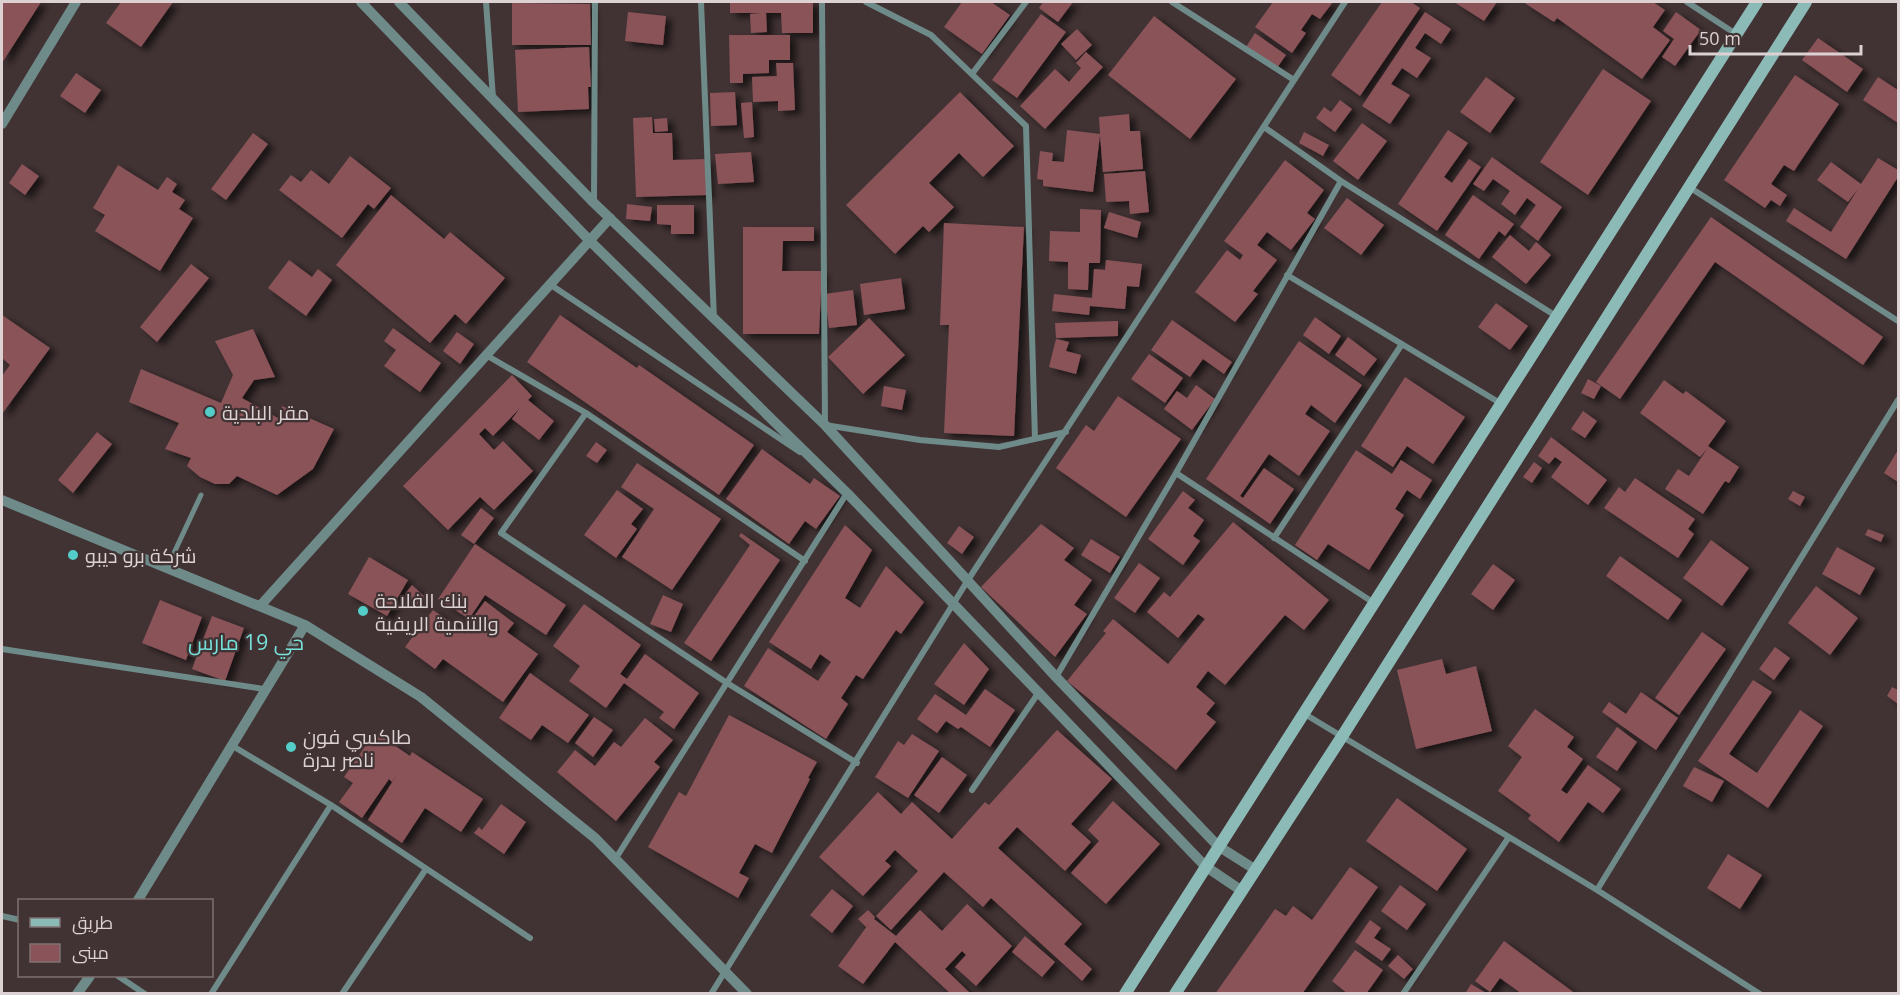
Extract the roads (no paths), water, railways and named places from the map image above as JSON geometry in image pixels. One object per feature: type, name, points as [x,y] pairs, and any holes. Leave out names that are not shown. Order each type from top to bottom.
[{"type":"main road","points":[[1125,993],[1756,2]]},
{"type":"main road","points":[[1176,993],[1343,735],[1806,2]]},
{"type":"street","points":[[2,124],[76,2]]},
{"type":"street","points":[[361,2],[589,240],[847,493],[954,602],[1205,866],[1242,891]]},
{"type":"street","points":[[399,2],[610,219],[825,425],[1056,676],[1218,846],[1256,870]]},
{"type":"street","points":[[486,2],[494,101]]},
{"type":"street","points":[[594,203],[595,2]]},
{"type":"street","points":[[701,2],[714,319]]},
{"type":"street","points":[[822,2],[825,425]]},
{"type":"street","points":[[866,2],[931,35],[1026,126],[1035,439]]},
{"type":"street","points":[[972,74],[1026,2]]},
{"type":"street","points":[[1172,2],[1294,80]]},
{"type":"street","points":[[711,993],[857,763],[968,580],[1345,2]]},
{"type":"street","points":[[1687,2],[1736,34]]},
{"type":"street","points":[[1264,127],[1341,181],[1556,316]]},
{"type":"street","points":[[1056,676],[1176,473],[1341,181]]},
{"type":"street","points":[[1689,187],[1899,321]]},
{"type":"street","points":[[260,606],[610,219]]},
{"type":"street","points":[[1287,275],[1500,404]]},
{"type":"street","points":[[550,285],[815,462]]},
{"type":"street","points":[[1274,538],[1402,344]]},
{"type":"street","points":[[486,356],[586,413],[805,561]]},
{"type":"street","points":[[1597,890],[1899,400]]},
{"type":"street","points":[[586,413],[501,533],[726,683],[857,763]]},
{"type":"street","points":[[825,425],[920,440],[999,447],[1066,432]]},
{"type":"street","points":[[1176,473],[1374,603]]},
{"type":"street","points":[[616,858],[847,493]]},
{"type":"street","points":[[167,568],[201,495]]},
{"type":"street","points":[[2,500],[305,625],[421,697],[595,838],[747,993]]},
{"type":"street","points":[[139,899],[264,689],[305,625]]},
{"type":"street","points":[[2,648],[264,689]]},
{"type":"street","points":[[972,790],[1039,692]]},
{"type":"street","points":[[1303,713],[1597,890],[1760,993]]},
{"type":"street","points":[[231,745],[331,805],[530,938]]},
{"type":"street","points":[[211,993],[331,805]]},
{"type":"street","points":[[1403,993],[1509,837]]},
{"type":"street","points":[[342,993],[426,868]]},
{"type":"street","points":[[2,916],[18,920]]},
{"type":"street","points":[[77,993],[89,977]]},
{"type":"street","points":[[121,977],[145,993]]},
{"type":"place","name":"مقر البلدية","points":[[210,412]]},
{"type":"place","name":"شركة برو ديبو","points":[[73,555]]},
{"type":"place","name":"بنك الفلاحة والتنمية الريفية","points":[[363,611]]},
{"type":"place","name":"طاكسي فون ناصر بدرة","points":[[291,747]]},
{"type":"district","name":"حي 19 مارس","points":[[246,642]]}]
